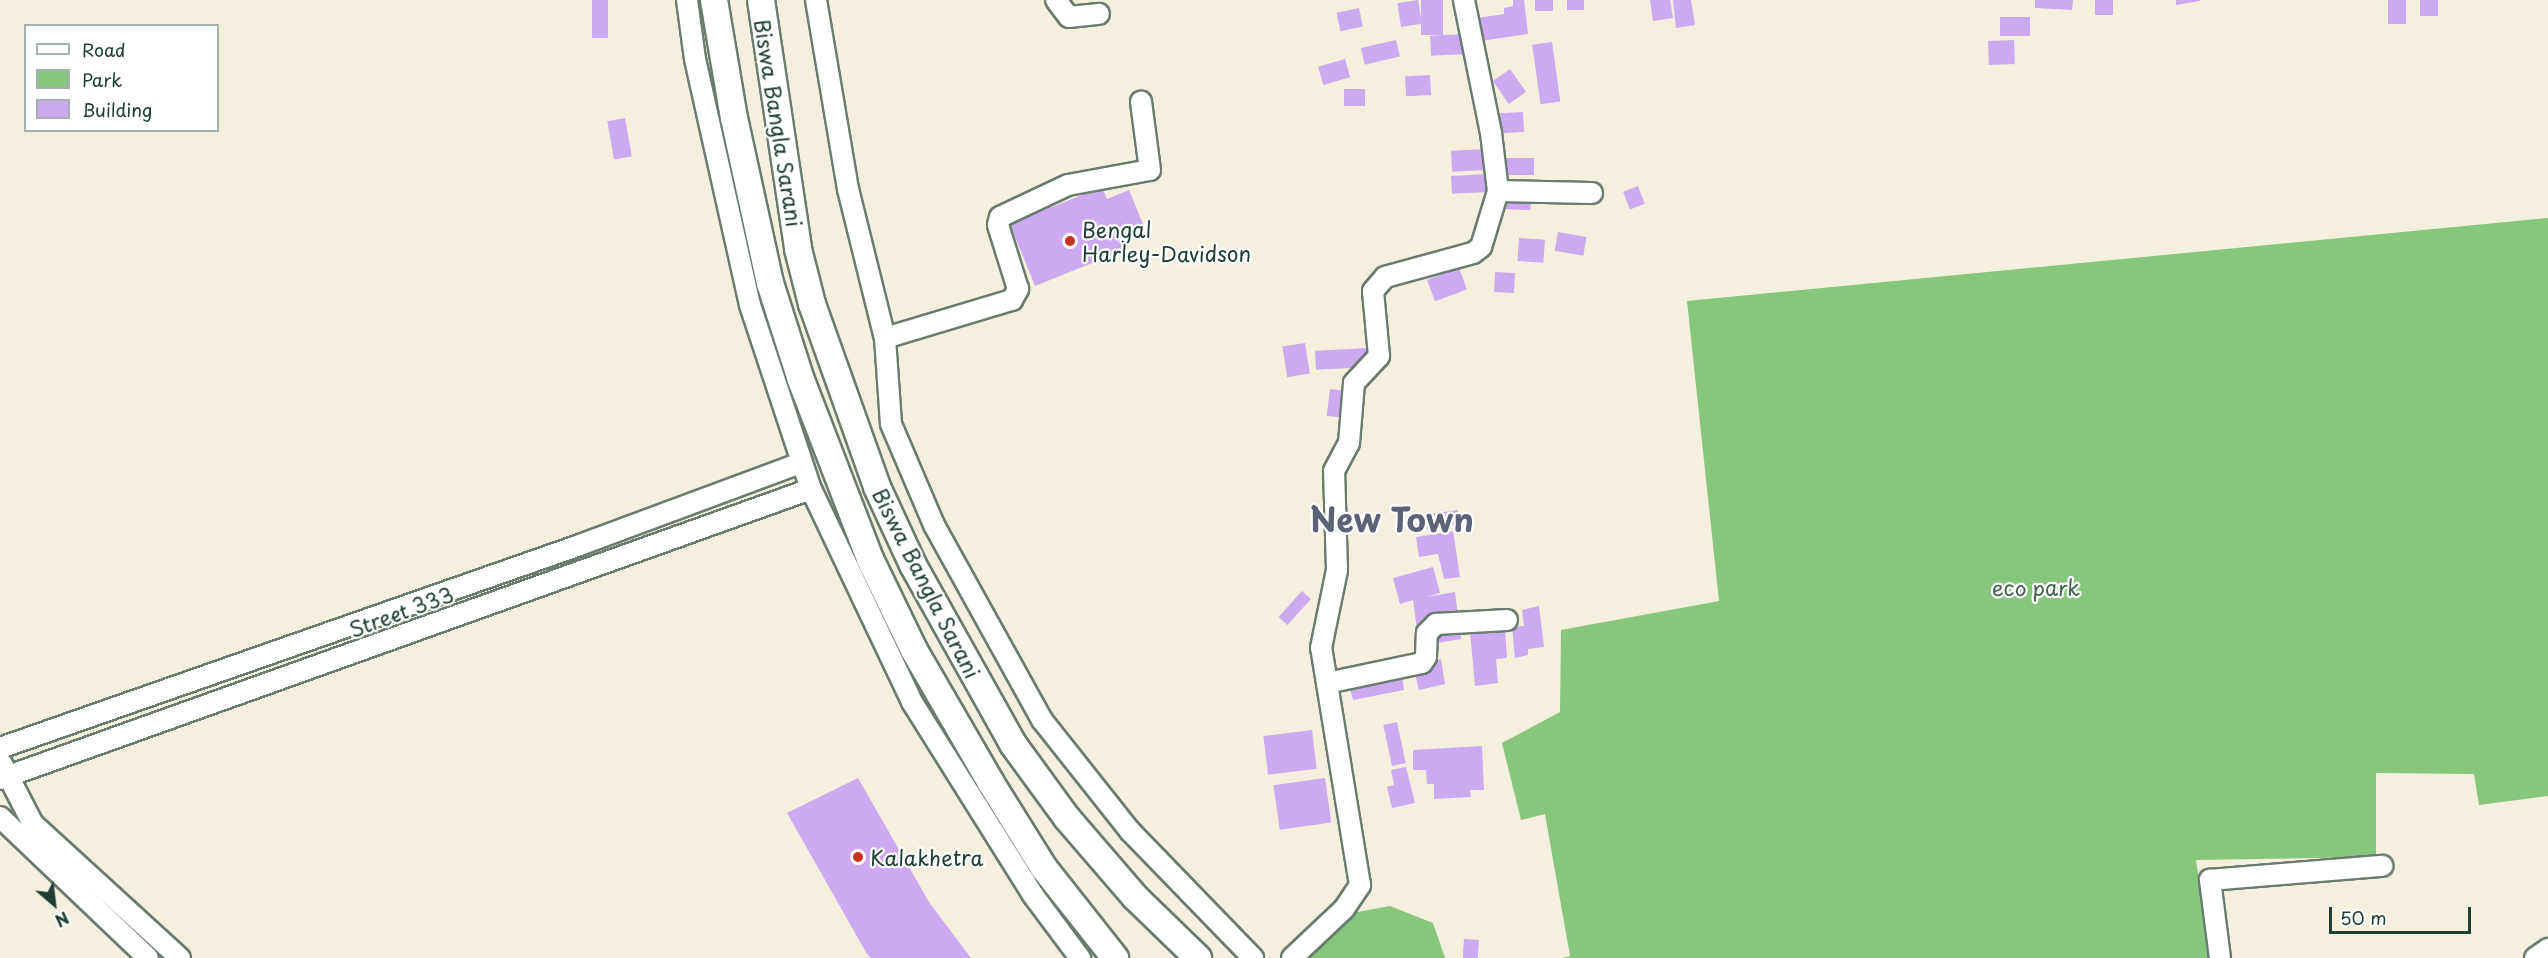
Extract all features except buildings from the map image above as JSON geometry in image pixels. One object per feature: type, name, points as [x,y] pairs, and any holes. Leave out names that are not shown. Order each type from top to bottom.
[{"type":"main road","name":"Biswa Bangla Sarani","points":[[714,0],[734,118],[770,283],[801,380],[870,559],[914,650],[991,783],[1044,868],[1115,958]]},
{"type":"main road","name":"Biswa Bangla Sarani","points":[[761,0],[798,249],[812,304],[877,487],[912,565],[1013,744],[1053,800],[1135,897],[1198,958]]},
{"type":"street","points":[[687,0],[695,59],[747,294],[811,489],[917,712],[1033,895],[1080,958]]},
{"type":"street","points":[[816,0],[848,189],[885,338],[891,424],[934,525],[1042,720],[1130,831],[1253,958]]},
{"type":"street","points":[[1056,0],[1065,15],[1099,14]]},
{"type":"street","points":[[1292,958],[1344,909],[1360,885],[1322,648],[1337,570],[1334,471],[1349,443],[1354,383],[1379,356],[1375,287],[1385,277],[1473,253],[1481,247],[1498,191],[1464,0]]},
{"type":"street","points":[[885,338],[1012,300],[1018,289],[998,225],[1000,217],[1068,185],[1150,170],[1141,102]]},
{"type":"street","points":[[1498,191],[1592,193]]},
{"type":"street","name":"Street 333","points":[[0,748],[547,557],[801,463]]},
{"type":"street","name":"Street 333","points":[[2,772],[811,489]]},
{"type":"street","points":[[1327,683],[1422,663],[1426,657],[1427,633],[1436,624],[1507,620]]},
{"type":"street","points":[[2,772],[33,824],[180,958]]},
{"type":"street","points":[[0,817],[148,958]]},
{"type":"street","points":[[2220,958],[2210,880],[2382,866]]},
{"type":"street","points":[[2535,958],[2548,949]]},
{"type":"green space","name":"eco park","points":[[2548,218],[2548,796],[2479,805],[2474,774],[2376,773],[2376,857],[2196,860],[2211,958],[1562,958],[1570,956],[1545,814],[1521,820],[1502,743],[1560,712],[1561,630],[1719,601],[1687,301]]},
{"type":"green space","points":[[1390,906],[1433,923],[1445,958],[1302,958],[1341,915]]},
{"type":"place","name":"Bengal Harley-Davidson","points":[[1070,241]]},
{"type":"place","name":"Kalakhetra","points":[[858,857]]},
{"type":"district","name":"New Town","points":[[1392,519]]}]
